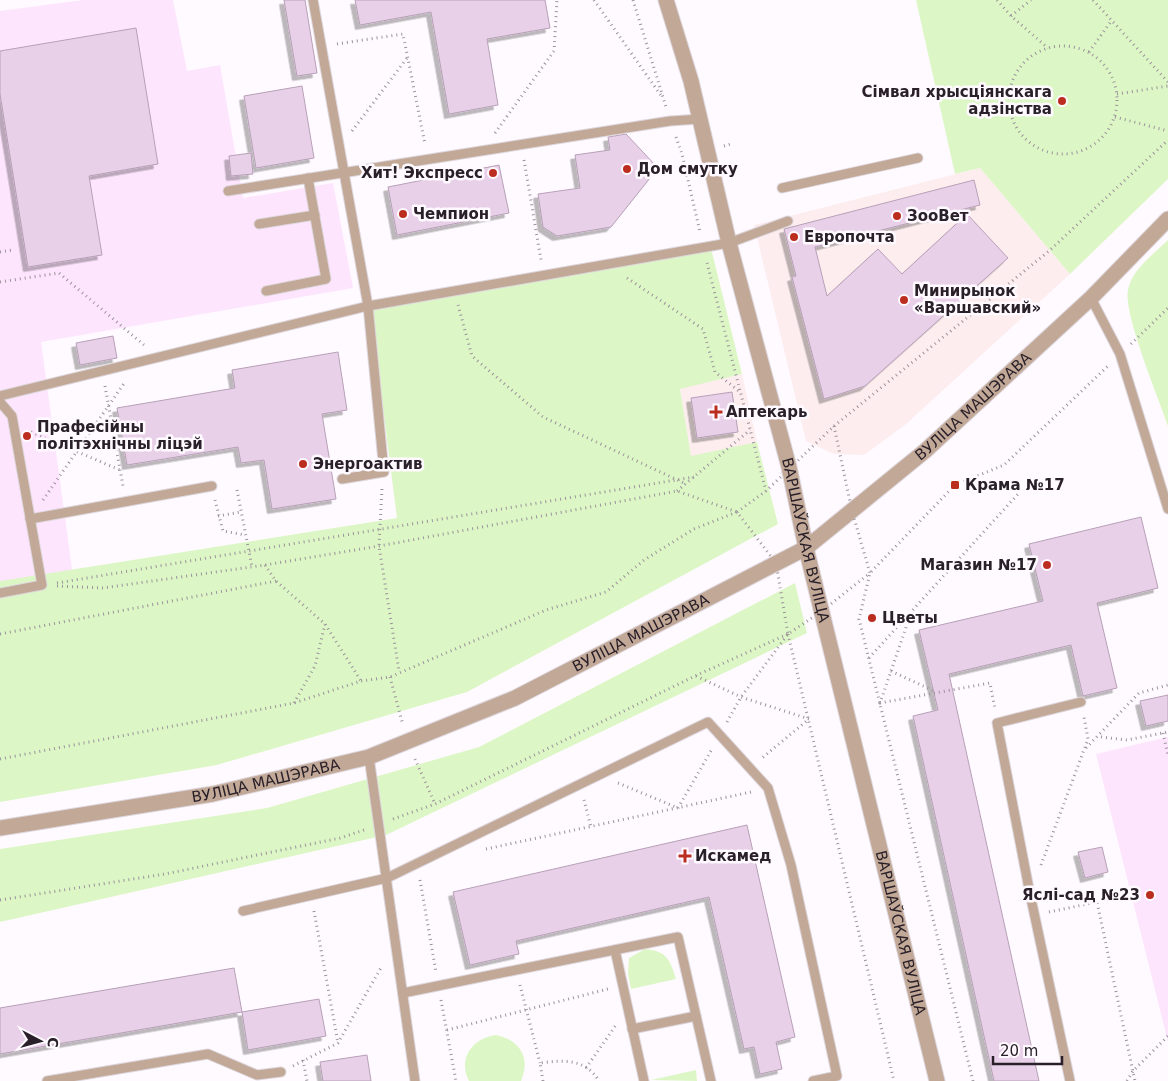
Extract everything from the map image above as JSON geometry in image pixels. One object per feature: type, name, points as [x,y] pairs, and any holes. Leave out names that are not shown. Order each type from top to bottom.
[{"type":"street","name":"ВАРШАЎСКАЯ ВУЛІЦА","points":[[666,0],[700,119],[729,243],[789,467],[806,548],[937,1081]]},
{"type":"street","name":"ВУЛІЦА МАШЭРАВА","points":[[0,828],[214,794],[369,757],[515,698],[806,548],[925,451],[1091,298],[1168,220]]},
{"type":"lane","points":[[312,0],[368,306],[384,472],[342,479]]},
{"type":"lane","points":[[228,191],[670,121],[700,119]]},
{"type":"lane","points":[[782,188],[918,158]]},
{"type":"lane","points":[[266,291],[326,279],[308,178]]},
{"type":"lane","points":[[259,224],[315,215]]},
{"type":"lane","points":[[0,396],[368,306],[729,243],[788,220]]},
{"type":"lane","points":[[1091,298],[1120,354],[1168,508]]},
{"type":"lane","points":[[0,402],[12,416],[42,585],[0,593]]},
{"type":"lane","points":[[30,519],[212,486]]},
{"type":"lane","points":[[1070,1081],[1034,915],[997,723],[1082,702]]},
{"type":"lane","points":[[243,911],[387,878],[708,722],[768,788],[791,864],[836,1076],[813,1081]]},
{"type":"lane","points":[[369,757],[414,1081]]},
{"type":"lane","points":[[403,993],[678,938],[711,1081]]},
{"type":"lane","points":[[615,950],[644,1081]]},
{"type":"lane","points":[[632,1029],[696,1016]]},
{"type":"lane","points":[[47,1081],[208,1054],[257,1075],[281,1072]]},
{"type":"path","points":[[482,151],[554,51],[557,0]]},
{"type":"path","points":[[594,0],[664,99]]},
{"type":"path","points":[[997,0],[1011,16],[1048,48]]},
{"type":"path","points":[[1011,16],[1031,0]]},
{"type":"path","points":[[1094,0],[1168,82]]},
{"type":"path","points":[[1089,52],[1112,20]]},
{"type":"path","points":[[320,46],[403,34],[428,159]]},
{"type":"path","points":[[1069,46],[1089,52],[1106,66],[1116,85],[1118,106],[1111,126],[1098,143],[1079,153],[1058,155],[1037,148],[1021,135],[1011,116],[1009,94],[1015,74],[1029,58],[1048,48],[1069,46]]},
{"type":"path","points":[[339,148],[408,58]]},
{"type":"path","points":[[1117,94],[1168,86]]},
{"type":"path","points":[[1114,116],[1168,131]]},
{"type":"path","points":[[834,426],[1049,251],[1168,140]]},
{"type":"path","points":[[522,144],[544,274]]},
{"type":"path","points":[[703,247],[766,491]]},
{"type":"path","points":[[0,252],[13,250]]},
{"type":"path","points":[[606,264],[703,329],[715,372],[740,392]]},
{"type":"path","points":[[0,282],[59,273],[158,357]]},
{"type":"path","points":[[454,290],[472,356],[543,417],[686,484]]},
{"type":"path","points":[[974,1081],[859,619],[870,573],[955,486],[1004,465],[1168,308]]},
{"type":"path","points":[[30,519],[108,404],[140,362]]},
{"type":"path","points":[[103,371],[126,502]]},
{"type":"path","points":[[13,425],[121,470]]},
{"type":"path","points":[[42,585],[103,588],[265,565],[677,491],[750,430]]},
{"type":"path","points":[[384,472],[378,528],[379,546],[399,671]]},
{"type":"path","points":[[42,585],[694,477]]},
{"type":"path","points":[[212,486],[223,531],[245,535]]},
{"type":"path","points":[[237,490],[252,566]]},
{"type":"path","points":[[0,759],[294,703],[361,681],[390,677],[399,671],[546,610],[606,592],[652,555],[694,529],[737,512],[677,491]]},
{"type":"path","points":[[869,658],[1019,493]]},
{"type":"path","points":[[218,516],[241,512]]},
{"type":"path","points":[[265,565],[276,581],[325,624],[361,681]]},
{"type":"path","points":[[0,634],[276,581]]},
{"type":"path","points":[[880,703],[911,612]]},
{"type":"path","points":[[294,703],[315,666],[325,624]]},
{"type":"path","points":[[0,900],[165,874],[340,838],[435,804],[695,676],[788,634]]},
{"type":"path","points":[[678,808],[741,697],[788,634]]},
{"type":"path","points":[[788,634],[894,1081]]},
{"type":"path","points":[[891,671],[936,692]]},
{"type":"path","points":[[695,676],[741,697],[809,719]]},
{"type":"path","points":[[880,703],[990,683],[997,723]]},
{"type":"path","points":[[1084,750],[1139,693],[1168,685]]},
{"type":"path","points":[[1030,894],[1088,739],[1082,702]]},
{"type":"path","points":[[750,768],[809,719]]},
{"type":"path","points":[[1101,738],[1127,740],[1168,732]]},
{"type":"path","points":[[1163,733],[1168,755]]},
{"type":"path","points":[[600,775],[678,808]]},
{"type":"path","points":[[580,785],[591,827]]},
{"type":"path","points":[[485,850],[768,788]]},
{"type":"path","points":[[311,896],[338,1043]]},
{"type":"path","points":[[1034,915],[1097,902],[1135,1081]]},
{"type":"path","points":[[281,1072],[338,1043],[396,942]]},
{"type":"path","points":[[517,970],[543,1081]]},
{"type":"path","points":[[447,1030],[623,985]]},
{"type":"path","points":[[586,1068],[628,1008]]},
{"type":"path","points":[[1127,1081],[1133,1071],[1168,1036]]},
{"type":"path","points":[[304,1060],[307,1081]]},
{"type":"path","points":[[540,1064],[574,1061],[586,1068],[598,1081]]},
{"type":"shaded area","name":"Прафесійны політэхнічны ліцэй","points":[[83,0],[173,0],[187,71],[220,65],[243,198],[333,183],[353,288],[41,342],[72,569],[0,764],[0,11]]},
{"type":"shaded area","points":[[980,168],[1070,274],[905,425],[864,455],[834,454],[806,441],[754,225]]},
{"type":"shaded area","points":[[742,374],[757,442],[691,457],[680,388]]},
{"type":"shaded area","name":"Яслі-сад №23","points":[[1168,737],[1168,1042],[1096,754]]},
{"type":"green space","points":[[916,0],[1168,0],[1168,179],[1070,274],[980,168],[955,174]]},
{"type":"green space","points":[[1168,240],[1168,426],[1136,336],[1128,302],[1128,290],[1134,275],[1144,262]]},
{"type":"green space","points":[[711,248],[742,374],[680,389],[691,456],[757,442],[778,524],[467,692],[217,765],[0,802],[0,581],[397,518],[370,306]]},
{"type":"green space","points":[[795,583],[807,633],[386,835],[0,922],[0,849],[267,808],[479,747]]},
{"type":"green space","points":[[645,949],[658,952],[666,957],[672,966],[676,979],[631,989],[628,974],[629,958]]},
{"type":"green space","points":[[496,1035],[511,1041],[521,1051],[525,1065],[521,1081],[469,1081],[465,1065],[469,1050],[480,1040]]},
{"type":"green space","points":[[696,1070],[697,1081],[651,1080]]},
{"type":"building","points":[[284,0],[305,0],[317,73],[297,76]]},
{"type":"building","points":[[355,0],[545,0],[550,28],[487,39],[498,105],[449,114],[431,12],[360,25]]},
{"type":"building","points":[[136,28],[158,164],[89,176],[102,255],[28,267],[0,94],[0,51]]},
{"type":"building","points":[[302,86],[314,158],[256,168],[244,96]]},
{"type":"building","points":[[626,134],[658,168],[611,227],[557,236],[543,227],[538,194],[580,188],[575,155],[610,150],[608,137]]},
{"type":"building","points":[[251,153],[253,174],[231,176],[229,156]]},
{"type":"building","points":[[499,165],[509,213],[397,235],[388,187]]},
{"type":"building","points":[[974,180],[980,205],[815,247],[827,296],[878,249],[902,274],[967,214],[1008,258],[865,386],[824,399],[792,277],[796,276],[784,229]]},
{"type":"building","points":[[113,336],[117,358],[80,365],[76,343]]},
{"type":"building","points":[[338,352],[347,410],[322,414],[336,499],[272,509],[264,460],[241,463],[238,447],[127,465],[117,408],[235,388],[232,370]]},
{"type":"building","points":[[732,392],[738,432],[697,438],[691,398]]},
{"type":"building","points":[[1141,517],[1158,588],[1097,603],[1117,688],[1083,696],[1071,645],[949,674],[1039,1081],[994,1081],[913,716],[938,710],[919,630],[1043,601],[1029,544]]},
{"type":"building","points":[[1168,695],[1168,721],[1146,726],[1140,701]]},
{"type":"building","points":[[747,825],[795,1037],[776,1042],[782,1069],[760,1074],[754,1047],[744,1049],[709,897],[516,941],[519,954],[470,965],[453,892]]},
{"type":"building","points":[[1102,847],[1108,872],[1085,878],[1078,852]]},
{"type":"building","points":[[234,968],[242,1012],[0,1054],[0,1008]]},
{"type":"building","points":[[319,999],[326,1036],[248,1050],[242,1012]]},
{"type":"building","points":[[367,1055],[371,1081],[323,1081],[320,1062]]},
{"type":"place","name":"Сімвал хрысціянскага адзінства","points":[[1062,101]]},
{"type":"place","name":"Дом смутку","points":[[627,169]]},
{"type":"place","name":"Хит! Экспресс","points":[[493,173]]},
{"type":"place","name":"Чемпион","points":[[403,214]]},
{"type":"place","name":"ЗооВет","points":[[897,216]]},
{"type":"place","name":"Европочта","points":[[794,237]]},
{"type":"place","name":"Минирынок «Варшавский»","points":[[904,300]]},
{"type":"place","name":"Аптекарь","points":[[716,412]]},
{"type":"place","name":"Прафесійны політэхнічны ліцэй","points":[[27,436]]},
{"type":"place","name":"Энергоактив","points":[[303,464]]},
{"type":"place","name":"Крама №17","points":[[955,485]]},
{"type":"place","name":"Магазин №17","points":[[1047,565]]},
{"type":"place","name":"Цветы","points":[[872,618]]},
{"type":"place","name":"Искамед","points":[[685,856]]},
{"type":"place","name":"Яслі-сад №23","points":[[1150,895]]}]
